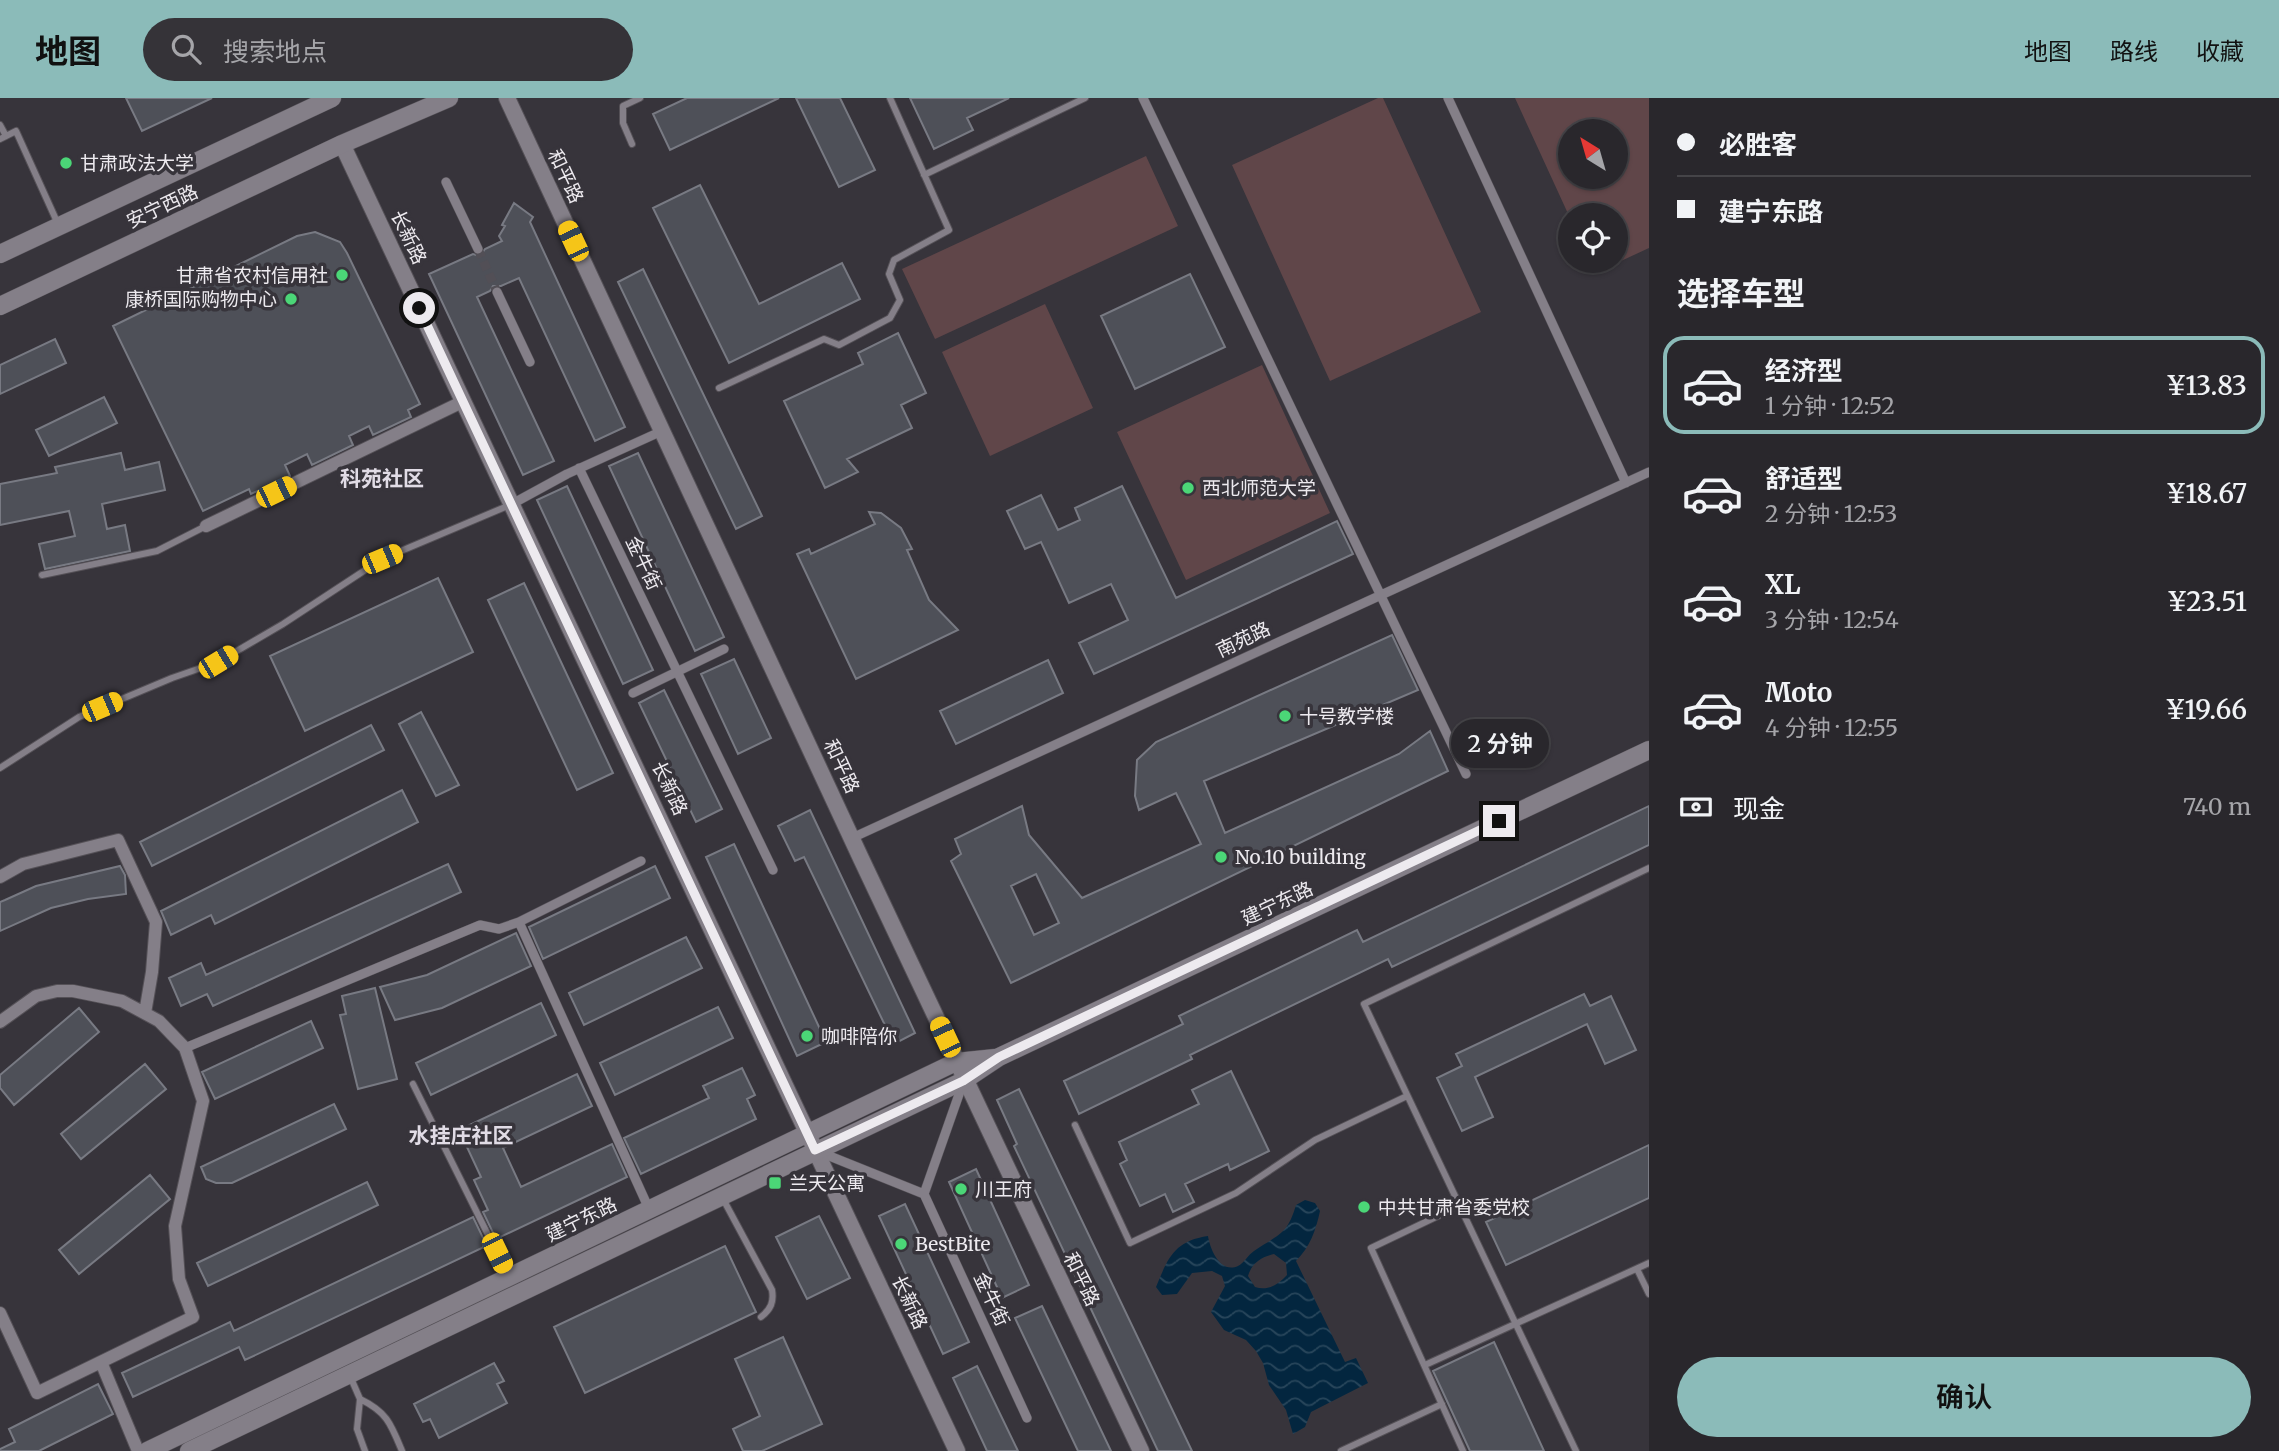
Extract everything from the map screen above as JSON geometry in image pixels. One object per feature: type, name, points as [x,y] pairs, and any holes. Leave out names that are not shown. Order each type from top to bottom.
[{"type":"main road","name":"安宁西路","points":[[0,306],[342,144],[449,98]]},
{"type":"main road","name":"安宁西路","points":[[0,254],[324,100]]},
{"type":"main road","name":"建宁东路","points":[[147,1451],[649,1209],[963,1081],[999,1057],[1649,750]]},
{"type":"main road","name":"建宁东路","points":[[189,1451],[721,1195],[956,1062],[999,1057]]},
{"type":"street","name":"和平路","points":[[507,98],[963,1081],[1140,1451]]},
{"type":"street","points":[[1143,98],[1466,774]]},
{"type":"street","points":[[1448,98],[1626,483]]},
{"type":"street","name":"长新路","points":[[342,144],[957,1451]]},
{"type":"street","points":[[446,182],[478,249]]},
{"type":"street","points":[[497,292],[530,362]]},
{"type":"street","points":[[206,526],[464,401]]},
{"type":"street","points":[[512,504],[579,468],[662,431]]},
{"type":"street","name":"金牛街","points":[[579,468],[773,870]]},
{"type":"street","name":"南苑路","points":[[852,838],[1649,472]]},
{"type":"street","points":[[632,693],[724,649]]},
{"type":"street","points":[[0,877],[23,864],[118,840],[156,922],[145,1013]]},
{"type":"street","points":[[185,1048],[480,925],[499,929],[519,922],[641,861]]},
{"type":"street","points":[[519,922],[649,1209]]},
{"type":"street","points":[[0,1022],[36,996],[57,991],[74,991],[122,1001],[159,1021],[185,1048],[203,1101],[175,1226],[179,1279],[193,1317],[37,1393],[0,1313]]},
{"type":"street","points":[[811,1142],[924,1194],[963,1081]]},
{"type":"street","name":"金牛街","points":[[924,1194],[1027,1418]]},
{"type":"street","points":[[102,1362],[138,1451]]},
{"type":"lane","points":[[632,144],[623,123],[623,106],[640,98]]},
{"type":"lane","points":[[719,388],[824,339],[839,345],[890,318],[900,300],[889,274],[894,260],[949,230],[890,98]]},
{"type":"lane","points":[[924,175],[1085,98]]},
{"type":"lane","points":[[0,125],[3,137],[16,131],[59,225]]},
{"type":"lane","points":[[0,768],[79,717],[218,662],[283,624],[382,559],[512,504]]},
{"type":"lane","points":[[42,575],[157,551],[206,526]]},
{"type":"lane","points":[[1576,1451],[1364,1004],[1647,869],[1649,880]]},
{"type":"lane","points":[[413,1084],[508,1277]]},
{"type":"lane","points":[[1075,1125],[1130,1243],[1236,1193],[1315,1140],[1407,1096]]},
{"type":"lane","points":[[721,1195],[772,1290],[771,1307],[761,1317]]},
{"type":"lane","points":[[1459,1206],[1371,1248],[1463,1451]]},
{"type":"lane","points":[[1425,1365],[1649,1263]]},
{"type":"lane","points":[[1637,1269],[1649,1294]]},
{"type":"lane","points":[[349,1374],[360,1399],[357,1429],[365,1451]]},
{"type":"lane","points":[[360,1399],[379,1408],[390,1423],[402,1451]]},
{"type":"lane","points":[[1341,1451],[1442,1404]]},
{"type":"shaded area","points":[[1383,98],[1481,312],[1330,381],[1232,165]]},
{"type":"shaded area","points":[[1515,98],[1649,98],[1649,248],[1628,258],[1628,203],[1563,203]]},
{"type":"shaded area","points":[[1146,156],[1178,226],[935,339],[902,269]]},
{"type":"shaded area","points":[[1045,304],[1093,408],[990,456],[942,352]]},
{"type":"shaded area","points":[[1262,365],[1330,513],[1186,580],[1117,432]]},
{"type":"water","points":[[1305,1200],[1315,1203],[1320,1211],[1312,1238],[1296,1261],[1345,1362],[1356,1358],[1368,1383],[1311,1412],[1305,1427],[1293,1434],[1286,1410],[1269,1385],[1263,1363],[1256,1351],[1246,1340],[1224,1330],[1211,1312],[1225,1286],[1222,1276],[1212,1271],[1192,1273],[1177,1294],[1162,1295],[1156,1287],[1174,1252],[1196,1238],[1208,1236],[1221,1263],[1226,1267],[1238,1266],[1285,1229],[1296,1205]],"holes":[[[1274,1254],[1286,1263],[1287,1275],[1272,1286],[1255,1287],[1248,1276],[1255,1264],[1269,1255]]]},
{"type":"building","points":[[126,98],[212,98],[142,131]]},
{"type":"building","points":[[687,98],[779,98],[670,150],[653,114]]},
{"type":"building","points":[[796,98],[840,98],[875,170],[839,187]]},
{"type":"building","points":[[910,98],[1009,98],[967,118],[973,130],[934,149]]},
{"type":"building","points":[[700,185],[759,304],[842,263],[860,299],[729,363],[653,208]]},
{"type":"building","points":[[514,203],[533,217],[530,222],[625,427],[595,441],[519,278],[501,286],[493,286],[490,291],[477,297],[554,461],[523,475],[429,274],[473,254],[480,256],[485,249],[502,241],[499,236],[505,226],[502,225]]},
{"type":"building","points":[[315,232],[340,242],[347,253],[420,404],[408,410],[411,417],[373,435],[369,426],[349,436],[353,445],[312,465],[307,454],[285,465],[290,476],[251,494],[249,489],[203,511],[113,326],[297,236]]},
{"type":"building","points":[[643,269],[762,516],[736,529],[618,282]]},
{"type":"building","points":[[1190,274],[1225,347],[1135,389],[1101,316]]},
{"type":"building","points":[[898,333],[926,393],[901,405],[912,428],[847,459],[858,472],[825,488],[784,401],[863,364],[858,353]]},
{"type":"building","points":[[55,339],[66,363],[0,394],[0,365]]},
{"type":"building","points":[[104,397],[117,423],[49,456],[36,430]]},
{"type":"building","points":[[121,453],[125,470],[159,462],[165,490],[102,504],[107,529],[125,525],[130,551],[45,569],[39,544],[75,536],[69,511],[0,525],[0,484],[57,473],[55,467]]},
{"type":"building","points":[[638,453],[724,637],[695,651],[609,466]]},
{"type":"building","points":[[567,486],[653,670],[623,684],[537,500]]},
{"type":"building","points":[[1122,486],[1176,598],[1337,521],[1353,554],[1094,674],[1079,643],[1128,620],[1111,584],[1069,603],[1041,542],[1025,549],[1007,511],[1041,495],[1058,530],[1080,520],[1075,508]]},
{"type":"building","points":[[869,512],[881,513],[901,528],[912,549],[907,550],[929,600],[958,630],[856,679],[797,554],[809,549],[811,554],[875,524]]},
{"type":"building","points":[[438,578],[473,652],[305,731],[270,656]]},
{"type":"building","points":[[524,583],[613,773],[577,790],[488,600]]},
{"type":"building","name":"No.10 building","points":[[1392,635],[1418,690],[1204,781],[1225,833],[1399,754],[1430,731],[1448,771],[1011,983],[951,861],[961,854],[955,839],[1022,806],[1029,835],[1082,898],[1201,844],[1176,793],[1139,810],[1135,796],[1137,760],[1156,742]],"holes":[[[1036,874],[1059,923],[1034,935],[1011,886]]]},
{"type":"building","points":[[734,659],[771,738],[738,754],[701,674]]},
{"type":"building","points":[[1048,660],[1063,693],[956,744],[940,711]]},
{"type":"building","points":[[664,690],[722,809],[696,822],[639,703]]},
{"type":"building","points":[[421,712],[459,785],[436,796],[399,724]]},
{"type":"building","points":[[371,725],[384,750],[152,866],[140,842]]},
{"type":"building","points":[[402,790],[418,822],[215,924],[211,915],[171,935],[161,911]]},
{"type":"building","points":[[1649,806],[1649,845],[1392,967],[1388,959],[1190,1055],[1192,1059],[1079,1114],[1064,1081],[1183,1024],[1179,1016],[1357,930],[1363,942]]},
{"type":"building","points":[[810,810],[915,1033],[894,1044],[804,857],[795,861],[778,826]]},
{"type":"building","points":[[734,844],[826,1042],[797,1056],[706,857]]},
{"type":"building","points":[[448,864],[461,892],[213,1006],[207,994],[181,1006],[169,978],[201,963],[206,975]]},
{"type":"building","points":[[120,866],[125,875],[126,894],[51,908],[0,931],[0,902],[36,886]]},
{"type":"building","points":[[655,866],[670,898],[543,959],[529,927]]},
{"type":"building","points":[[516,933],[531,966],[442,1008],[395,1020],[380,987],[427,975]]},
{"type":"building","points":[[686,937],[702,968],[584,1025],[569,993]]},
{"type":"building","points":[[375,988],[397,1079],[358,1089],[340,1015],[346,1014],[342,996]]},
{"type":"building","points":[[1584,994],[1590,1006],[1611,996],[1636,1050],[1605,1064],[1587,1024],[1475,1077],[1493,1117],[1462,1131],[1437,1078],[1462,1066],[1456,1054]]},
{"type":"building","points":[[541,1003],[556,1035],[431,1095],[416,1063]]},
{"type":"building","points":[[718,1007],[733,1038],[615,1095],[600,1063]]},
{"type":"building","points":[[79,1008],[99,1032],[14,1105],[0,1088],[0,1075]]},
{"type":"building","points":[[311,1021],[323,1048],[215,1099],[202,1072]]},
{"type":"building","points":[[145,1064],[166,1089],[81,1159],[61,1134]]},
{"type":"building","points":[[742,1068],[755,1095],[747,1099],[756,1119],[641,1174],[624,1138],[709,1098],[703,1086]]},
{"type":"building","points":[[1231,1071],[1269,1151],[1230,1170],[1228,1164],[1185,1184],[1194,1202],[1173,1212],[1165,1194],[1140,1206],[1120,1164],[1127,1160],[1119,1142],[1199,1104],[1192,1090]]},
{"type":"building","points":[[577,1074],[592,1106],[503,1148],[521,1187],[612,1144],[627,1177],[496,1239],[483,1212],[488,1210],[474,1180],[481,1177],[459,1130]]},
{"type":"building","points":[[1019,1089],[1192,1451],[1158,1451],[1014,1146],[1017,1144],[997,1100]]},
{"type":"building","points":[[334,1104],[346,1129],[232,1183],[216,1183],[206,1179],[201,1167]]},
{"type":"building","points":[[1649,1145],[1649,1198],[1506,1265],[1486,1222]]},
{"type":"building","points":[[976,1169],[1029,1285],[1002,1298],[949,1182]]},
{"type":"building","points":[[150,1175],[170,1199],[79,1274],[59,1250]]},
{"type":"building","points":[[367,1182],[378,1205],[208,1286],[197,1263]]},
{"type":"building","points":[[905,1204],[969,1342],[943,1354],[879,1216]]},
{"type":"building","points":[[819,1216],[850,1278],[807,1299],[776,1237]]},
{"type":"building","points":[[473,1217],[486,1244],[482,1248],[245,1360],[239,1347],[133,1397],[122,1373],[230,1322],[234,1331]]},
{"type":"building","points":[[725,1246],[756,1312],[585,1393],[554,1327]]},
{"type":"building","points":[[1042,1306],[1111,1451],[1078,1451],[1015,1318]]},
{"type":"building","points":[[783,1337],[822,1424],[762,1451],[743,1451],[733,1429],[760,1416],[735,1359]]},
{"type":"building","points":[[1494,1342],[1544,1451],[1470,1451],[1433,1371]]},
{"type":"building","points":[[494,1363],[504,1381],[497,1384],[507,1403],[439,1438],[430,1419],[423,1422],[414,1404]]},
{"type":"building","points":[[977,1366],[1018,1451],[987,1451],[953,1378]]},
{"type":"building","points":[[98,1384],[113,1414],[39,1451],[0,1451],[15,1442],[9,1429]]},
{"type":"tunnel","points":[[478,249],[497,292]]},
{"type":"place","name":"甘肃政法大学","points":[[66,163]]},
{"type":"place","name":"甘肃省农村信用社","points":[[342,275]]},
{"type":"place","name":"康桥国际购物中心","points":[[291,299]]},
{"type":"place","name":"西北师范大学","points":[[1188,488]]},
{"type":"place","name":"十号教学楼","points":[[1285,716]]},
{"type":"place","name":"No.10 building","points":[[1221,857]]},
{"type":"place","name":"咖啡陪你","points":[[807,1036]]},
{"type":"place","name":"兰天公寓","points":[[775,1183]]},
{"type":"place","name":"川王府","points":[[961,1189]]},
{"type":"place","name":"中共甘肃省委党校","points":[[1364,1207]]},
{"type":"place","name":"BestBite","points":[[901,1244]]},
{"type":"district","name":"科苑社区","points":[[382,479]]},
{"type":"district","name":"水挂庄社区","points":[[461,1136]]},
{"type":"route","points":[[419,308],[815,1150],[963,1081],[999,1057],[1499,821]]}]
